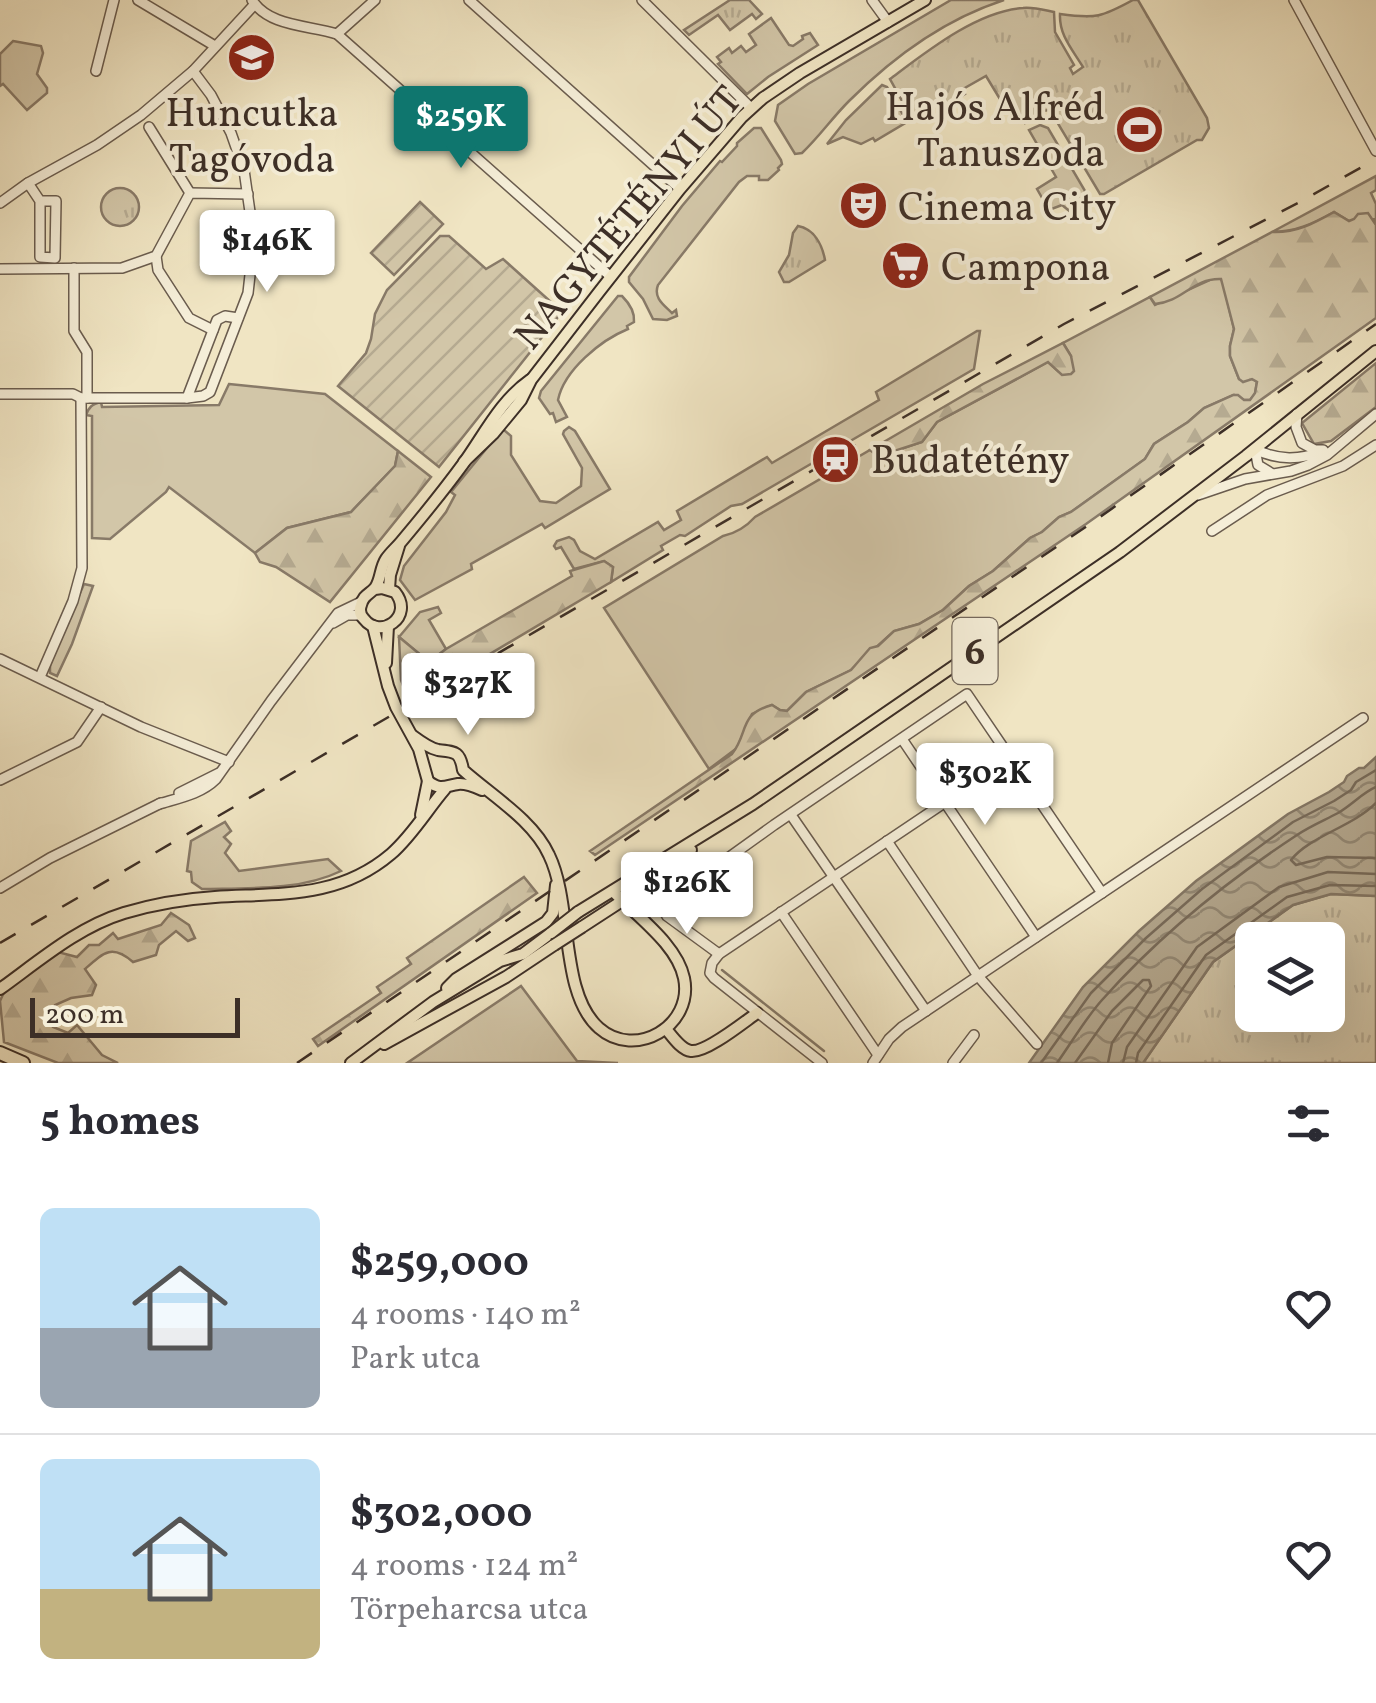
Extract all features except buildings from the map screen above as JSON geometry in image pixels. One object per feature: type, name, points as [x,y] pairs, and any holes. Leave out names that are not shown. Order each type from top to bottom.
[{"type":"highway","points":[[0,1053],[23,1063]]},
{"type":"main road","name":"NAGYTÉTÉNYI ÚT","points":[[362,602],[374,589],[382,566],[464,462],[521,400],[531,380],[720,140],[752,108],[800,73],[925,0]]},
{"type":"main road","name":"6","points":[[353,1061],[432,1002],[500,961],[582,927],[622,901],[753,804],[1120,552],[1376,351]]},
{"type":"main road","name":"NAGYTÉTÉNYI ÚT","points":[[388,626],[397,620],[402,608],[400,597],[389,589],[400,544]]},
{"type":"main road","points":[[374,589],[389,589]]},
{"type":"main road","points":[[362,602],[361,615],[373,626],[396,706],[424,763],[424,776],[432,786],[471,786],[488,792]]},
{"type":"main road","points":[[373,626],[388,626],[386,674]]},
{"type":"main road","points":[[414,736],[438,750]]},
{"type":"main road","points":[[424,763],[438,750],[455,753],[463,770],[533,831],[557,874],[581,1004],[602,1031],[617,1039],[649,1038],[675,1019],[684,999],[685,980],[664,942],[613,891]]},
{"type":"main road","points":[[0,989],[87,928],[121,914],[174,901],[302,893],[339,884],[392,853],[463,770]]},
{"type":"main road","points":[[419,820],[428,782]]},
{"type":"main road","name":"6","points":[[353,1061],[493,985],[553,939],[578,912],[753,804]]},
{"type":"main road","points":[[432,1002],[456,979],[546,922],[555,905],[557,874]]},
{"type":"main road","points":[[666,1029],[682,1047],[692,1051],[757,1013]]},
{"type":"street","points":[[96,71],[114,0]]},
{"type":"street","points":[[138,0],[216,46]]},
{"type":"street","points":[[337,34],[375,0]]},
{"type":"street","points":[[469,0],[680,189]]},
{"type":"street","points":[[642,0],[752,108]]},
{"type":"street","points":[[872,0],[888,22]]},
{"type":"street","points":[[1294,0],[1376,152]]},
{"type":"street","points":[[0,203],[117,133],[193,72],[253,3],[279,20],[337,34],[611,278]]},
{"type":"street","points":[[0,394],[187,398],[210,392],[248,293],[248,194],[244,170],[226,121],[193,72]]},
{"type":"street","points":[[148,127],[190,193]]},
{"type":"street","points":[[28,183],[40,201],[40,258],[74,268],[122,268],[156,256]]},
{"type":"street","points":[[190,193],[248,194]]},
{"type":"street","points":[[190,193],[156,256],[158,270],[189,318],[213,330]]},
{"type":"street","points":[[40,201],[56,201],[56,263]]},
{"type":"street","points":[[0,268],[56,263]]},
{"type":"street","points":[[40,678],[73,600],[82,568],[87,352],[74,331],[74,268]]},
{"type":"street","points":[[187,398],[220,316],[238,318]]},
{"type":"street","points":[[1297,414],[1296,427],[1302,443],[1315,450],[1326,450]]},
{"type":"street","points":[[1195,496],[1308,465],[1376,414]]},
{"type":"street","points":[[1255,449],[1267,456],[1290,459],[1309,456],[1344,440]]},
{"type":"street","points":[[1212,531],[1267,495],[1343,466],[1376,445]]},
{"type":"street","points":[[1255,449],[1258,465],[1274,474]]},
{"type":"street","name":"NAGYTÉTÉNYI ÚT","points":[[0,888],[158,804],[210,786],[338,612],[362,602]]},
{"type":"street","points":[[327,627],[347,615],[361,615]]},
{"type":"street","points":[[0,659],[156,734],[229,762]]},
{"type":"street","points":[[719,954],[668,916],[662,908],[664,904],[774,824],[968,694],[1102,893]]},
{"type":"street","points":[[0,780],[77,742],[101,707]]},
{"type":"street","points":[[781,912],[875,1059],[888,1039],[926,1011],[1363,718]]},
{"type":"street","points":[[902,739],[1036,937]]},
{"type":"street","points":[[822,1063],[714,978],[710,967],[719,954],[944,803]]},
{"type":"street","points":[[791,815],[926,1011]]},
{"type":"street","points":[[886,841],[978,976],[1036,1044]]},
{"type":"street","points":[[953,1063],[974,1035]]},
{"type":"green space","points":[[730,0],[749,0],[762,14],[756,19],[752,14],[730,30],[718,15],[689,35],[684,30]]},
{"type":"green space","points":[[951,0],[1004,0],[940,29],[901,55],[849,101],[802,153],[795,154],[775,121],[778,105]]},
{"type":"green space","points":[[1138,0],[1207,118],[1209,128],[1202,140],[1104,194],[1100,194],[1050,110],[1025,123],[1014,105],[1006,109],[986,76],[963,89],[965,94],[948,104],[945,100],[912,119],[890,79],[970,25],[1006,11],[1027,8],[1054,12],[1055,32],[1074,65],[1070,68],[1073,74],[1083,67],[1064,35],[1060,14],[1098,15]]},
{"type":"green space","points":[[771,18],[789,45],[810,33],[818,45],[747,94],[718,64],[721,62],[717,57],[729,48],[732,53],[741,46],[746,52],[756,45],[749,34]]},
{"type":"green space","points":[[13,41],[41,46],[43,53],[37,74],[47,93],[27,110],[3,84],[0,86],[0,54]]},
{"type":"green space","points":[[882,85],[887,87],[907,122],[875,141],[873,138],[861,144],[843,137],[827,144],[846,120]]},
{"type":"green space","points":[[1040,125],[1048,128],[1088,196],[1087,205],[1073,214],[1062,205],[1049,210],[1037,189],[1056,177],[1029,130]]},
{"type":"green space","points":[[754,128],[761,128],[781,160],[779,170],[768,180],[747,176],[739,182],[658,285],[660,301],[672,313],[676,310],[677,316],[653,319],[629,277],[682,206]]},
{"type":"green space","points":[[1376,176],[1376,190],[1371,193],[1376,204],[1376,225],[1374,219],[1349,221],[1334,212],[1289,231],[1272,232]]},
{"type":"green space","points":[[120,188],[133,194],[139,207],[133,220],[120,226],[107,220],[101,207],[107,194]]},
{"type":"green space","points":[[420,202],[443,224],[394,275],[371,253]]},
{"type":"green space","points":[[1334,212],[1349,221],[1368,213],[1376,225],[1376,318],[1086,524],[595,855],[590,851],[732,754],[749,719],[761,709],[772,705],[787,711],[806,692],[851,670],[870,648],[894,631],[919,624],[943,610],[1030,538],[1145,459],[1154,444],[1204,408],[1233,395],[1250,400],[1257,382],[1239,379],[1230,356],[1234,329],[1221,279],[1202,282],[1165,302],[1155,304],[1150,297],[1272,232],[1304,227]]},
{"type":"green space","points":[[798,226],[816,238],[825,260],[784,282],[779,272]]},
{"type":"green space","points":[[440,236],[449,236],[486,269],[503,259],[562,312],[439,467],[338,386],[366,353],[375,314],[387,290]]},
{"type":"green space","points":[[1214,278],[1223,283],[1234,329],[1230,356],[1239,379],[1257,381],[1250,400],[1234,395],[1204,408],[1154,444],[1145,459],[1030,538],[943,610],[919,624],[894,631],[851,670],[806,692],[787,711],[772,705],[752,714],[737,748],[709,769],[604,608],[870,450],[879,456],[922,442],[937,422],[1048,362],[1058,371],[1071,356],[1063,343],[1150,297],[1155,305]]},
{"type":"green space","points":[[618,296],[629,305],[634,322],[576,367],[558,400],[567,417],[556,422],[539,398],[541,391]]},
{"type":"green space","points":[[977,331],[974,369],[742,504],[731,506],[685,536],[661,546],[663,550],[611,582],[613,567],[604,561],[574,569],[561,547],[554,546],[569,537],[580,551],[595,559],[658,522],[664,530],[681,520],[677,511],[767,457],[772,463],[879,400],[876,392]]},
{"type":"green space","points":[[1063,343],[1071,356],[1071,374],[1062,375],[1048,362],[937,422],[922,442],[879,456],[870,450],[983,384]]},
{"type":"green space","points":[[1376,363],[1376,407],[1331,441],[1314,444],[1302,423]]},
{"type":"green space","points":[[229,384],[325,394],[398,451],[395,466],[351,512],[287,528],[255,553],[169,487],[110,539],[92,538],[92,416],[86,415],[90,408],[101,402],[102,407],[219,405]]},
{"type":"green space","points":[[569,427],[610,489],[545,528],[542,524],[471,564],[472,569],[415,600],[400,580],[404,566],[446,512],[455,495],[451,492],[500,432],[504,430],[511,436],[511,455],[540,501],[556,503],[581,486],[582,468],[563,434]]},
{"type":"green space","points":[[398,451],[431,477],[330,602],[276,567],[260,562],[255,553],[287,528],[351,512],[395,466]]},
{"type":"green space","points":[[604,561],[613,567],[611,582],[409,702],[401,680],[399,637],[429,662],[572,576],[570,571]]},
{"type":"green space","points":[[84,584],[93,586],[57,676],[50,673],[50,662]]},
{"type":"green space","points":[[438,607],[441,613],[429,620],[446,649],[429,662],[399,637],[420,612]]},
{"type":"green space","points":[[225,822],[231,831],[224,837],[231,844],[225,853],[239,871],[328,859],[341,871],[291,885],[202,889],[192,882],[191,872],[187,871],[191,841]]},
{"type":"green space","points":[[524,877],[537,893],[318,1046],[313,1039],[381,993],[377,987],[411,964],[407,958]]},
{"type":"green space","points":[[1331,894],[1376,896],[1376,1063],[1143,1063],[1213,962],[1235,946],[1235,1032],[1345,1032],[1345,922],[1269,922],[1293,905]]},
{"type":"green space","points":[[171,913],[189,925],[195,938],[188,941],[176,931],[159,945],[156,955],[133,962],[119,953],[108,952],[85,969],[96,985],[92,995],[55,1005],[53,1027],[68,1033],[77,1025],[102,1055],[118,1063],[58,1063],[4,1042],[0,1001],[5,990],[58,952],[77,957],[89,945],[99,945],[113,933],[118,939],[161,925]]},
{"type":"green space","points":[[521,986],[577,1061],[618,1063],[407,1063]]},
{"type":"water","points":[[1376,757],[1376,896],[1331,894],[1293,905],[1269,922],[1235,922],[1235,946],[1213,962],[1143,1063],[1029,1063],[1083,987],[1139,931],[1196,881],[1288,814]]},
{"type":"waterway","points":[[722,970],[824,1051]]},
{"type":"railway","points":[[0,943],[1064,324],[1376,159]]},
{"type":"railway","points":[[297,1063],[1087,526],[1376,324]]},
{"type":"place","name":"Huncutka Tagóvoda","points":[[252,57]]},
{"type":"place","name":"Hajós Alfréd Tanuszoda","points":[[1140,129]]},
{"type":"place","name":"Cinema City","points":[[863,206]]},
{"type":"place","name":"Campona","points":[[906,266]]},
{"type":"place","name":"Budatétény","points":[[836,459]]}]
